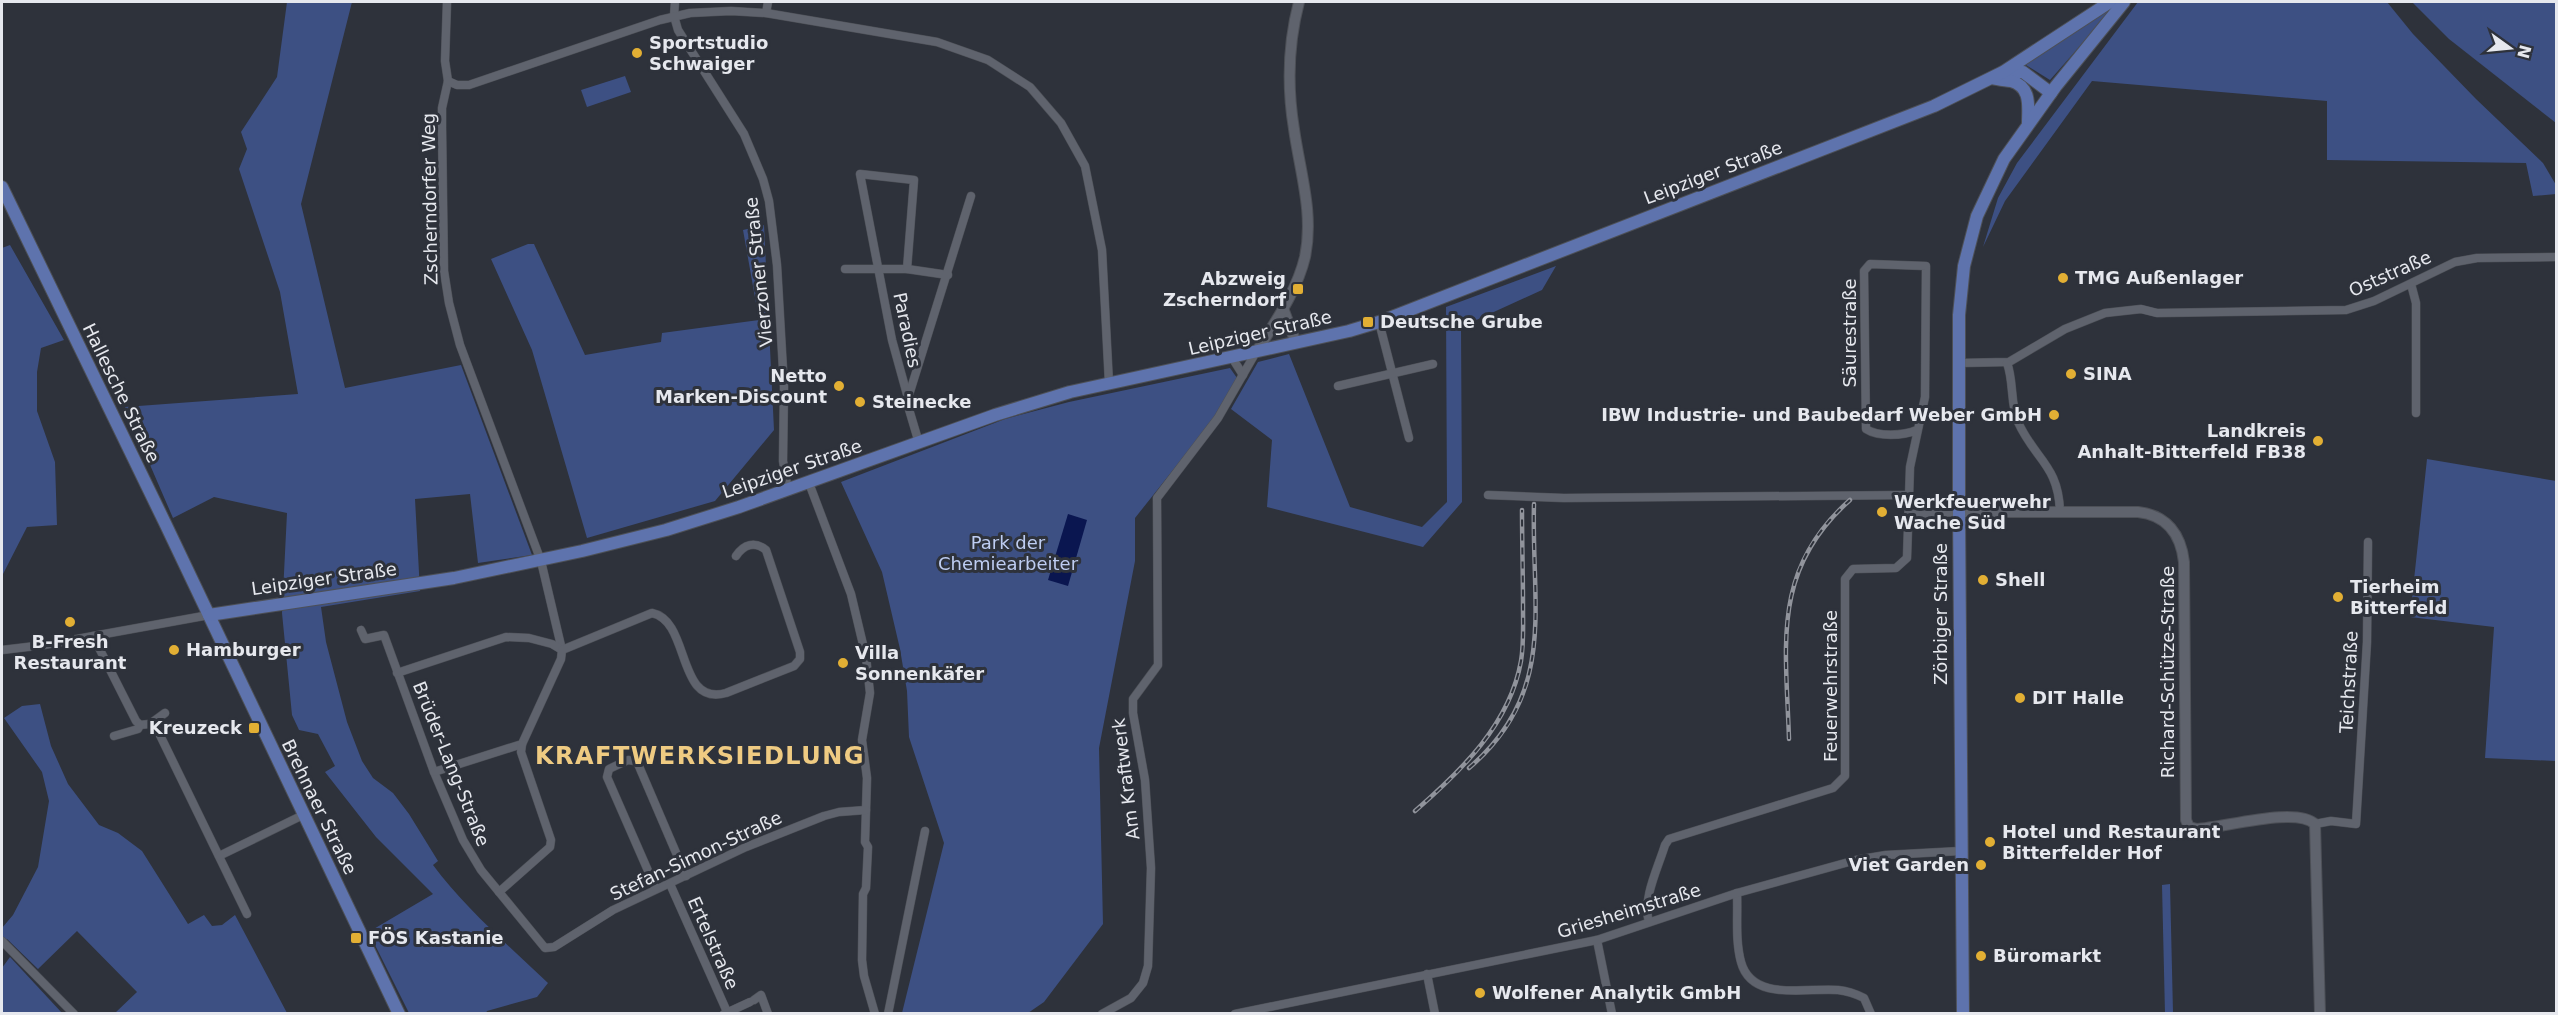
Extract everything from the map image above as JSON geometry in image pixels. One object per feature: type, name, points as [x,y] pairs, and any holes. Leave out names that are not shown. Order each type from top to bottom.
[{"type":"main road","name":"Leipziger Straße","points":[[209,615],[442,580],[541,561],[666,530],[809,483],[1011,410],[1109,383],[1159,375],[1379,322],[1913,115],[1997,75],[2110,2]]},
{"type":"main road","name":"Zörbiger Straße","points":[[1963,1014],[1960,851],[1960,290],[1972,228],[1999,168],[2028,123],[2124,2]]},
{"type":"main road","points":[[1997,75],[2023,72],[2051,93]]},
{"type":"main road","points":[[1997,75],[2014,82],[2025,90],[2028,99],[2028,123]]},
{"type":"main road","name":"Hallesche Straße","points":[[2,187],[209,615]]},
{"type":"main road","name":"Brehnaer Straße","points":[[209,615],[399,1014]]},
{"type":"street","name":"Zscherndorfer Weg","points":[[447,2],[445,61],[448,81],[442,118],[444,271],[448,303],[460,345],[541,561],[562,650]]},
{"type":"street","name":"Vierzoner Straße","points":[[675,2],[674,16],[678,30],[744,134],[763,179],[769,201],[777,265],[784,387],[783,461],[788,490]]},
{"type":"street","points":[[766,14],[768,2]]},
{"type":"street","points":[[1257,351],[1284,308],[1299,274],[1308,237],[1307,196],[1294,131],[1289,84],[1291,45],[1299,2]]},
{"type":"street","points":[[448,81],[457,85],[469,85],[674,16],[731,11],[766,14],[937,42],[987,60],[1030,87],[1061,123],[1085,166],[1102,250],[1109,383]]},
{"type":"street","name":"Paradies","points":[[908,268],[914,180],[860,174],[892,340],[919,442]]},
{"type":"street","name":"Paradies","points":[[908,398],[971,196]]},
{"type":"street","name":"Oststraße","points":[[2007,363],[2065,329],[2117,310],[2141,309],[2157,313],[2330,312],[2361,306],[2445,266],[2466,259],[2556,257]]},
{"type":"street","name":"Säurestraße","points":[[1909,514],[1910,467],[1925,397],[1926,266],[1870,264],[1864,271],[1866,429],[1873,433],[1910,433],[1917,430]]},
{"type":"street","name":"Paradies","points":[[845,269],[908,268],[948,275]]},
{"type":"street","points":[[2411,284],[2416,303],[2416,412]]},
{"type":"street","points":[[1284,308],[1296,343]]},
{"type":"street","points":[[1379,322],[1409,438]]},
{"type":"street","name":"Am Kraftwerk","points":[[1102,1014],[1131,998],[1143,983],[1148,966],[1151,868],[1145,780],[1133,713],[1133,699],[1158,665],[1156,498],[1218,418],[1257,351]]},
{"type":"street","points":[[1231,356],[1243,375]]},
{"type":"street","points":[[1909,514],[2060,513],[2059,496],[2052,472],[2016,418],[2007,363],[1959,363]]},
{"type":"street","points":[[1338,386],[1433,364]]},
{"type":"street","points":[[809,483],[851,594],[866,657],[870,693],[862,740],[867,778],[865,842],[868,847],[861,946],[864,976],[875,1014]]},
{"type":"street","points":[[1488,495],[1575,498],[1909,495]]},
{"type":"street","name":"Richard-Schütze-Straße","points":[[2060,513],[2138,512],[2153,515],[2165,521],[2179,540],[2184,562],[2185,814],[2189,827],[2203,829],[2287,817],[2307,819],[2315,824]]},
{"type":"street","name":"Feuerwehrstraße","points":[[1649,922],[1647,914],[1649,897],[1665,845],[1669,839],[1833,788],[1843,780],[1846,768],[1845,579],[1848,573],[1857,568],[1893,568],[1903,565],[1909,554],[1909,514]]},
{"type":"street","name":"Teichstraße","points":[[2315,824],[2331,821],[2355,824],[2367,642],[2368,542]]},
{"type":"street","points":[[562,650],[652,613],[658,614],[669,624],[694,682],[708,694],[715,696],[726,693],[794,666],[800,659],[800,652],[766,550],[759,545],[752,544],[741,549],[736,556]]},
{"type":"street","points":[[2,650],[209,615]]},
{"type":"street","name":"Brüder-Lang-Straße","points":[[361,630],[365,639],[384,635],[434,772],[474,862],[545,948]]},
{"type":"street","points":[[93,636],[140,725]]},
{"type":"street","points":[[397,672],[506,638],[529,638],[552,644],[562,650]]},
{"type":"street","points":[[498,892],[550,847],[550,840],[521,752],[522,744],[561,659],[562,650]]},
{"type":"street","points":[[114,736],[138,729],[140,725],[150,724],[165,713]]},
{"type":"street","points":[[150,724],[157,729],[247,914]]},
{"type":"street","points":[[434,772],[522,744]]},
{"type":"street","points":[[656,889],[607,777],[609,769],[628,760],[638,764],[686,876]]},
{"type":"street","name":"Stefan-Simon-Straße","points":[[545,948],[554,947],[613,910],[746,847],[824,816],[839,812],[866,810]]},
{"type":"street","points":[[219,856],[303,815]]},
{"type":"street","points":[[2315,824],[2320,1014]]},
{"type":"street","points":[[888,1014],[925,831]]},
{"type":"street","name":"Griesheimstraße","points":[[1235,1014],[1597,940],[1737,893],[1865,858],[1960,851]]},
{"type":"street","name":"Ertelstraße","points":[[670,884],[726,1013]]},
{"type":"street","points":[[1737,893],[1738,951],[1742,968],[1751,979],[1761,986],[1774,989],[1830,989],[1854,993],[1864,998],[1871,1014]]},
{"type":"street","points":[[1597,940],[1612,1014]]},
{"type":"street","points":[[2,941],[74,1014]]},
{"type":"street","points":[[1427,974],[1435,1014]]},
{"type":"street","points":[[726,1013],[761,995],[768,1014]]},
{"type":"green space","points":[[287,2],[352,2],[301,204],[345,388],[461,365],[532,555],[478,563],[470,494],[415,499],[420,591],[321,607],[326,642],[347,722],[362,761],[373,778],[393,793],[409,814],[438,861],[433,865],[459,897],[548,983],[537,997],[486,1013],[409,1013],[374,943],[372,930],[433,894],[376,837],[325,772],[335,766],[318,734],[299,730],[292,715],[282,613],[287,513],[214,497],[173,518],[125,407],[298,394],[280,292],[239,169],[247,149],[241,132],[277,77]]},
{"type":"green space","points":[[2138,2],[2387,2],[2413,34],[2543,163],[2556,185],[2556,194],[2533,196],[2526,163],[2327,160],[2327,101],[2092,81],[2005,201],[1983,247],[1998,198],[2017,163]]},
{"type":"green space","points":[[2412,2],[2556,2],[2556,123],[2449,39]]},
{"type":"green space","points":[[2117,4],[2050,80],[2021,62]]},
{"type":"green space","points":[[625,76],[631,92],[587,107],[581,90]]},
{"type":"green space","points":[[764,225],[774,430],[715,501],[587,538],[532,350],[491,259],[528,244],[534,244],[585,355],[661,342],[662,333],[759,320],[743,230]]},
{"type":"green space","points":[[10,245],[64,340],[41,348],[37,372],[37,411],[55,462],[57,525],[27,527],[2,576],[2,248]]},
{"type":"green space","points":[[1556,266],[1542,290],[1461,327],[1462,502],[1423,547],[1267,507],[1272,440],[1231,409],[1258,362],[1289,354],[1350,507],[1422,527],[1447,502],[1446,307]]},
{"type":"green space","name":"Park der Chemiearbeiter","points":[[1230,368],[1237,378],[1216,416],[1135,518],[1135,561],[1099,748],[1103,924],[1044,1002],[1028,1013],[902,1013],[944,843],[909,737],[907,691],[882,572],[841,482],[1005,419],[1069,402]]},
{"type":"green space","points":[[2427,459],[2556,481],[2556,761],[2485,758],[2494,627],[2410,617]]},
{"type":"green space","points":[[40,704],[51,746],[68,784],[99,825],[118,833],[142,851],[188,924],[204,915],[212,926],[222,925],[235,915],[287,1013],[115,1013],[137,992],[77,931],[38,969],[7,939],[2,948],[2,928],[13,915],[38,867],[49,801],[42,772],[4,718],[22,706]]},
{"type":"green space","points":[[2170,884],[2173,1013],[2165,1014],[2162,885]]},
{"type":"green space","points":[[10,957],[62,1013],[2,1013],[2,968]]},
{"type":"shaded area","points":[[1068,514],[1087,520],[1068,586],[1048,580]]},
{"type":"railway","points":[[1789,739],[1786,640],[1795,581],[1807,554],[1825,526],[1850,500]]},
{"type":"railway","points":[[1469,768],[1497,739],[1516,709],[1528,678],[1534,646],[1536,613],[1534,504]]},
{"type":"railway","points":[[1415,811],[1449,780],[1481,745],[1495,726],[1515,684],[1523,641],[1522,510]]},
{"type":"place","name":"Sportstudio Schwaiger","points":[[637,53]]},
{"type":"place","name":"TMG Außenlager","points":[[2063,278]]},
{"type":"place","name":"Abzweig Zscherndorf","points":[[1298,289]]},
{"type":"place","name":"Deutsche Grube","points":[[1368,322]]},
{"type":"place","name":"SINA","points":[[2071,374]]},
{"type":"place","name":"Netto Marken-Discount","points":[[839,386]]},
{"type":"place","name":"Steinecke","points":[[860,402]]},
{"type":"place","name":"IBW Industrie- und Baubedarf Weber GmbH","points":[[2054,415]]},
{"type":"place","name":"Landkreis Anhalt-Bitterfeld FB38","points":[[2318,441]]},
{"type":"place","name":"Werkfeuerwehr Wache Süd","points":[[1882,512]]},
{"type":"place","name":"Shell","points":[[1983,580]]},
{"type":"place","name":"Tierheim Bitterfeld","points":[[2338,597]]},
{"type":"place","name":"B-Fresh Restaurant","points":[[70,622]]},
{"type":"place","name":"Hamburger","points":[[174,650]]},
{"type":"place","name":"Villa Sonnenkäfer","points":[[843,663]]},
{"type":"place","name":"DIT Halle","points":[[2020,698]]},
{"type":"place","name":"Kreuzeck","points":[[254,728]]},
{"type":"place","name":"Hotel und Restaurant Bitterfelder Hof","points":[[1990,842]]},
{"type":"place","name":"Viet Garden","points":[[1981,865]]},
{"type":"place","name":"FÖS Kastanie","points":[[356,938]]},
{"type":"place","name":"Büromarkt","points":[[1981,956]]},
{"type":"place","name":"Wolfener Analytik GmbH","points":[[1480,993]]},
{"type":"district","name":"KRAFTWERKSIEDLUNG","points":[[700,756]]}]
